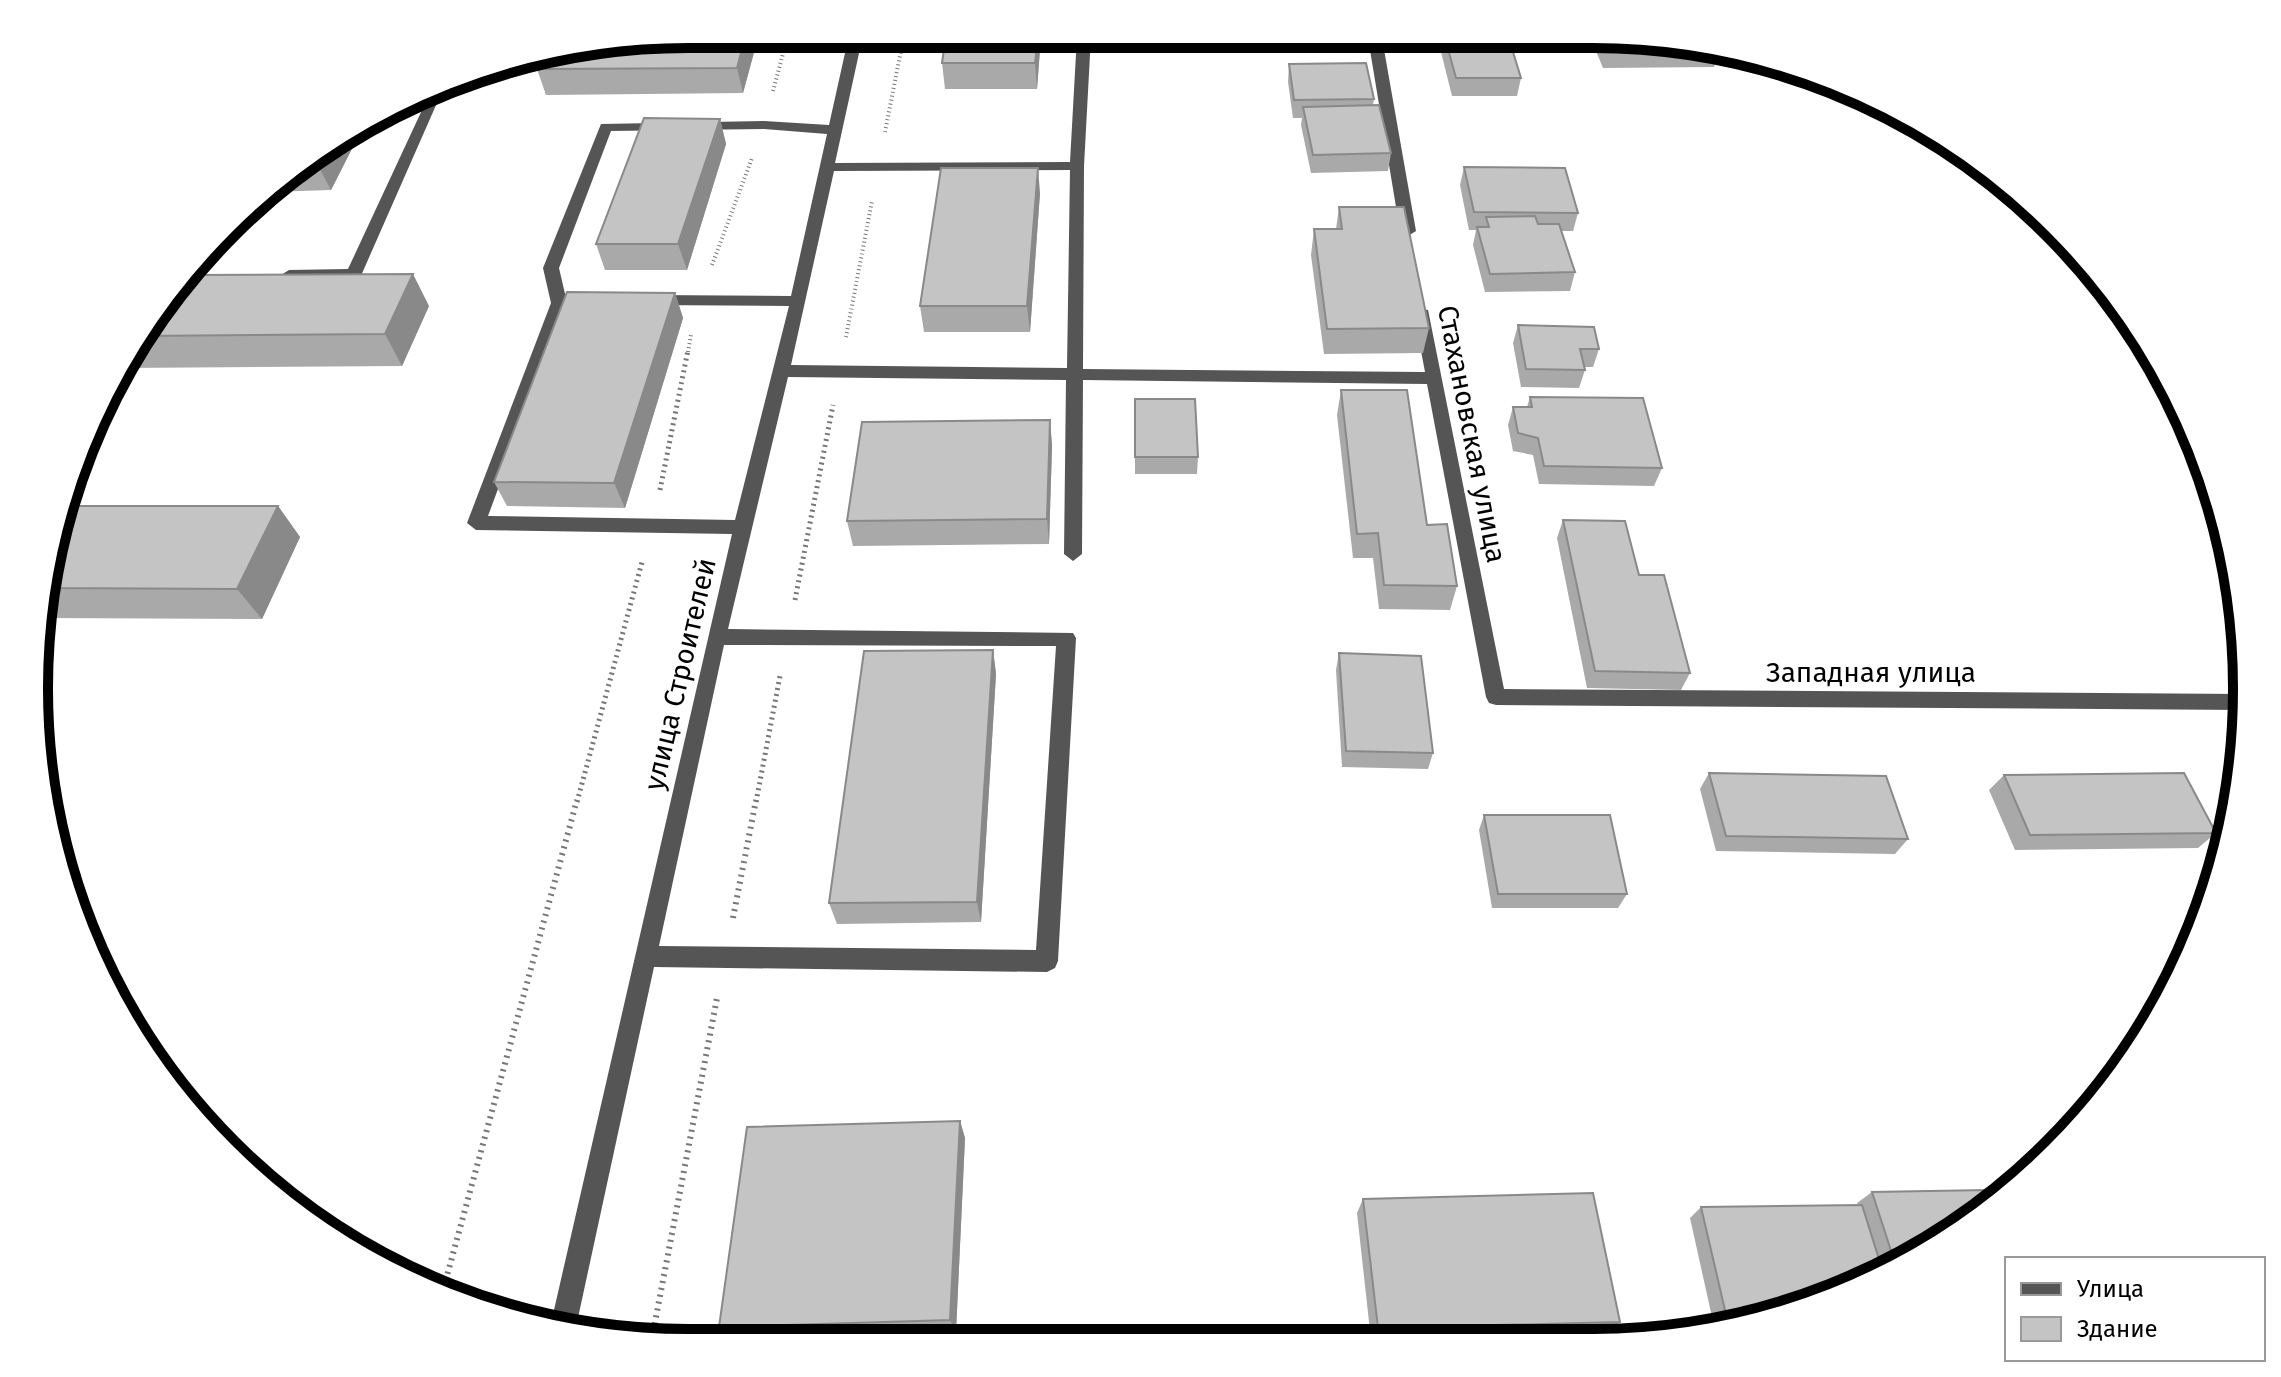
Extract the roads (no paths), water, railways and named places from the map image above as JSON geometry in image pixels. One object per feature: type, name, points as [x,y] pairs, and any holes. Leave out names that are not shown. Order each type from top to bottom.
[{"type":"street","name":"улица Строителей","points":[[565,1317],[716,637],[782,371],[853,48]]},
{"type":"street","points":[[1073,554],[1077,166],[1083,48]]},
{"type":"street","points":[[1377,48],[1412,254]]},
{"type":"street","points":[[279,275],[354,274],[433,101]]},
{"type":"street","points":[[743,527],[476,523],[559,303],[551,268],[606,127],[764,125],[835,130]]},
{"type":"street","points":[[827,167],[1077,166]]},
{"type":"street","name":"Стахановская улица","points":[[1420,300],[1496,697]]},
{"type":"street","points":[[559,303],[606,301]]},
{"type":"street","points":[[637,301],[798,301]]},
{"type":"street","points":[[782,371],[1433,378]]},
{"type":"street","points":[[644,956],[1047,961],[1066,638],[716,637]]},
{"type":"street","name":"Западная улица","points":[[1496,697],[2233,702]]}]
